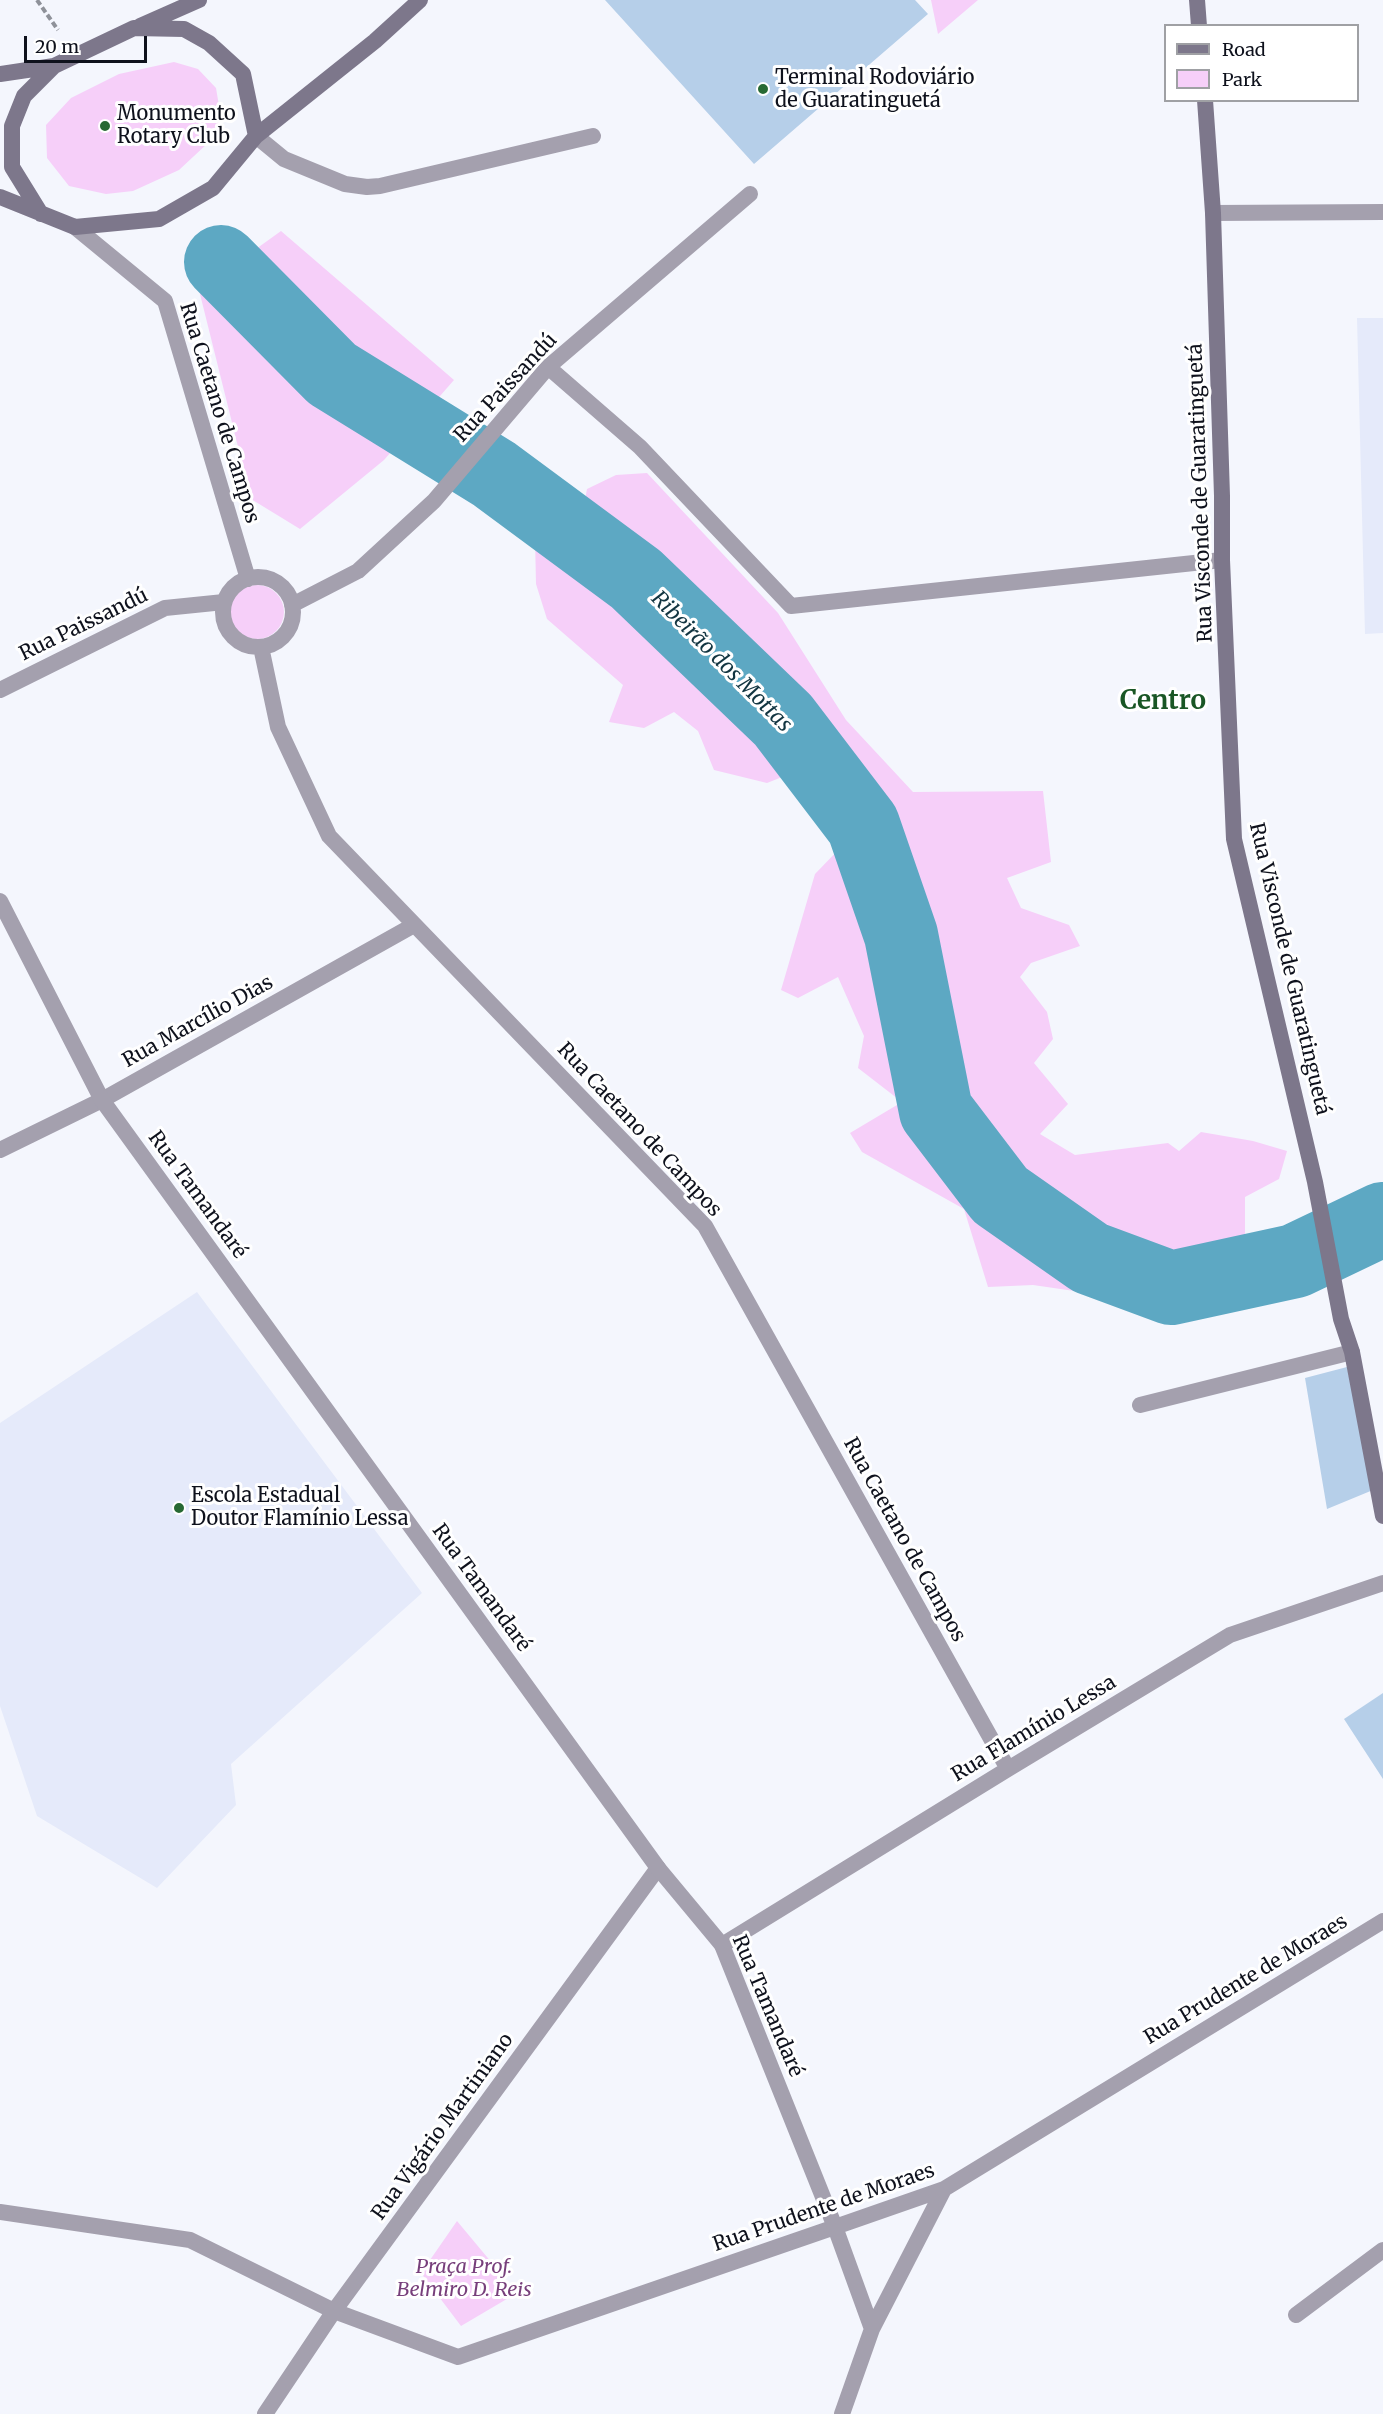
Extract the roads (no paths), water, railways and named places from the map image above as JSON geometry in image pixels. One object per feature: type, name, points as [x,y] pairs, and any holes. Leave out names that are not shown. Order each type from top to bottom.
[{"type":"main road","points":[[0,74],[54,66],[199,0]]},
{"type":"main road","points":[[0,197],[75,226],[159,219],[213,189],[256,136],[375,41],[420,0]]},
{"type":"main road","points":[[1197,0],[1199,24]]},
{"type":"main road","points":[[134,28],[184,29],[209,43],[243,74],[256,136]]},
{"type":"main road","points":[[41,214],[12,167],[12,126],[24,96],[54,66]]},
{"type":"main road","name":"Rua Visconde de Guaratinguetá","points":[[1205,102],[1213,213],[1222,560],[1234,839],[1316,1182],[1341,1319],[1352,1352],[1383,1516]]},
{"type":"street","points":[[256,136],[284,159],[345,184],[367,188],[593,136]]},
{"type":"street","name":"Rua Paissandú","points":[[292,605],[358,571],[434,501],[548,367],[750,194]]},
{"type":"street","points":[[1213,213],[1383,213]]},
{"type":"street","name":"Rua Caetano de Campos","points":[[75,226],[165,301],[248,579]]},
{"type":"street","points":[[548,367],[640,447],[791,606],[1222,560]]},
{"type":"street","points":[[259,577],[281,586],[292,605],[292,617],[282,637],[272,644],[250,647],[231,635],[225,625],[224,603],[229,592],[237,583],[248,579],[259,577]]},
{"type":"street","name":"Rua Paissandú","points":[[0,690],[165,608],[224,603]]},
{"type":"street","name":"Rua Caetano de Campos","points":[[261,647],[278,727],[329,836],[705,1226],[1008,1769]]},
{"type":"street","name":"Rua Tamandaré","points":[[0,900],[102,1100],[658,1868],[722,1945],[835,2227],[872,2329]]},
{"type":"street","name":"Rua Marcílio Dias","points":[[0,1150],[102,1100],[414,925]]},
{"type":"street","points":[[1140,1405],[1352,1352]]},
{"type":"street","name":"Rua Flamínio Lessa","points":[[722,1945],[1230,1635],[1383,1583]]},
{"type":"street","name":"Rua Vigário Martiniano","points":[[265,2414],[334,2311],[658,1868]]},
{"type":"street","name":"Rua Prudente de Moraes","points":[[0,2212],[190,2240],[334,2311],[458,2356],[944,2189],[1383,1921]]},
{"type":"street","points":[[842,2414],[872,2329],[944,2189]]},
{"type":"street","points":[[1296,2315],[1383,2250]]},
{"type":"waterway","name":"Ribeirão dos Mottas","points":[[221,262],[332,374],[494,474],[636,579],[783,720],[863,825],[901,935],[936,1111],[1000,1195],[1090,1258],[1171,1288],[1295,1261],[1383,1219]]},
{"type":"place","name":"Terminal Rodoviário de Guaratinguetá","points":[[763,89]]},
{"type":"place","name":"Monumento Rotary Club","points":[[105,126]]},
{"type":"place","name":"Escola Estadual Doutor Flamínio Lessa","points":[[179,1508]]},
{"type":"district","name":"Centro","points":[[1163,702]]},
{"type":"park label","name":"Praça Prof. Belmiro D. Reis","points":[[464,2278]]}]
